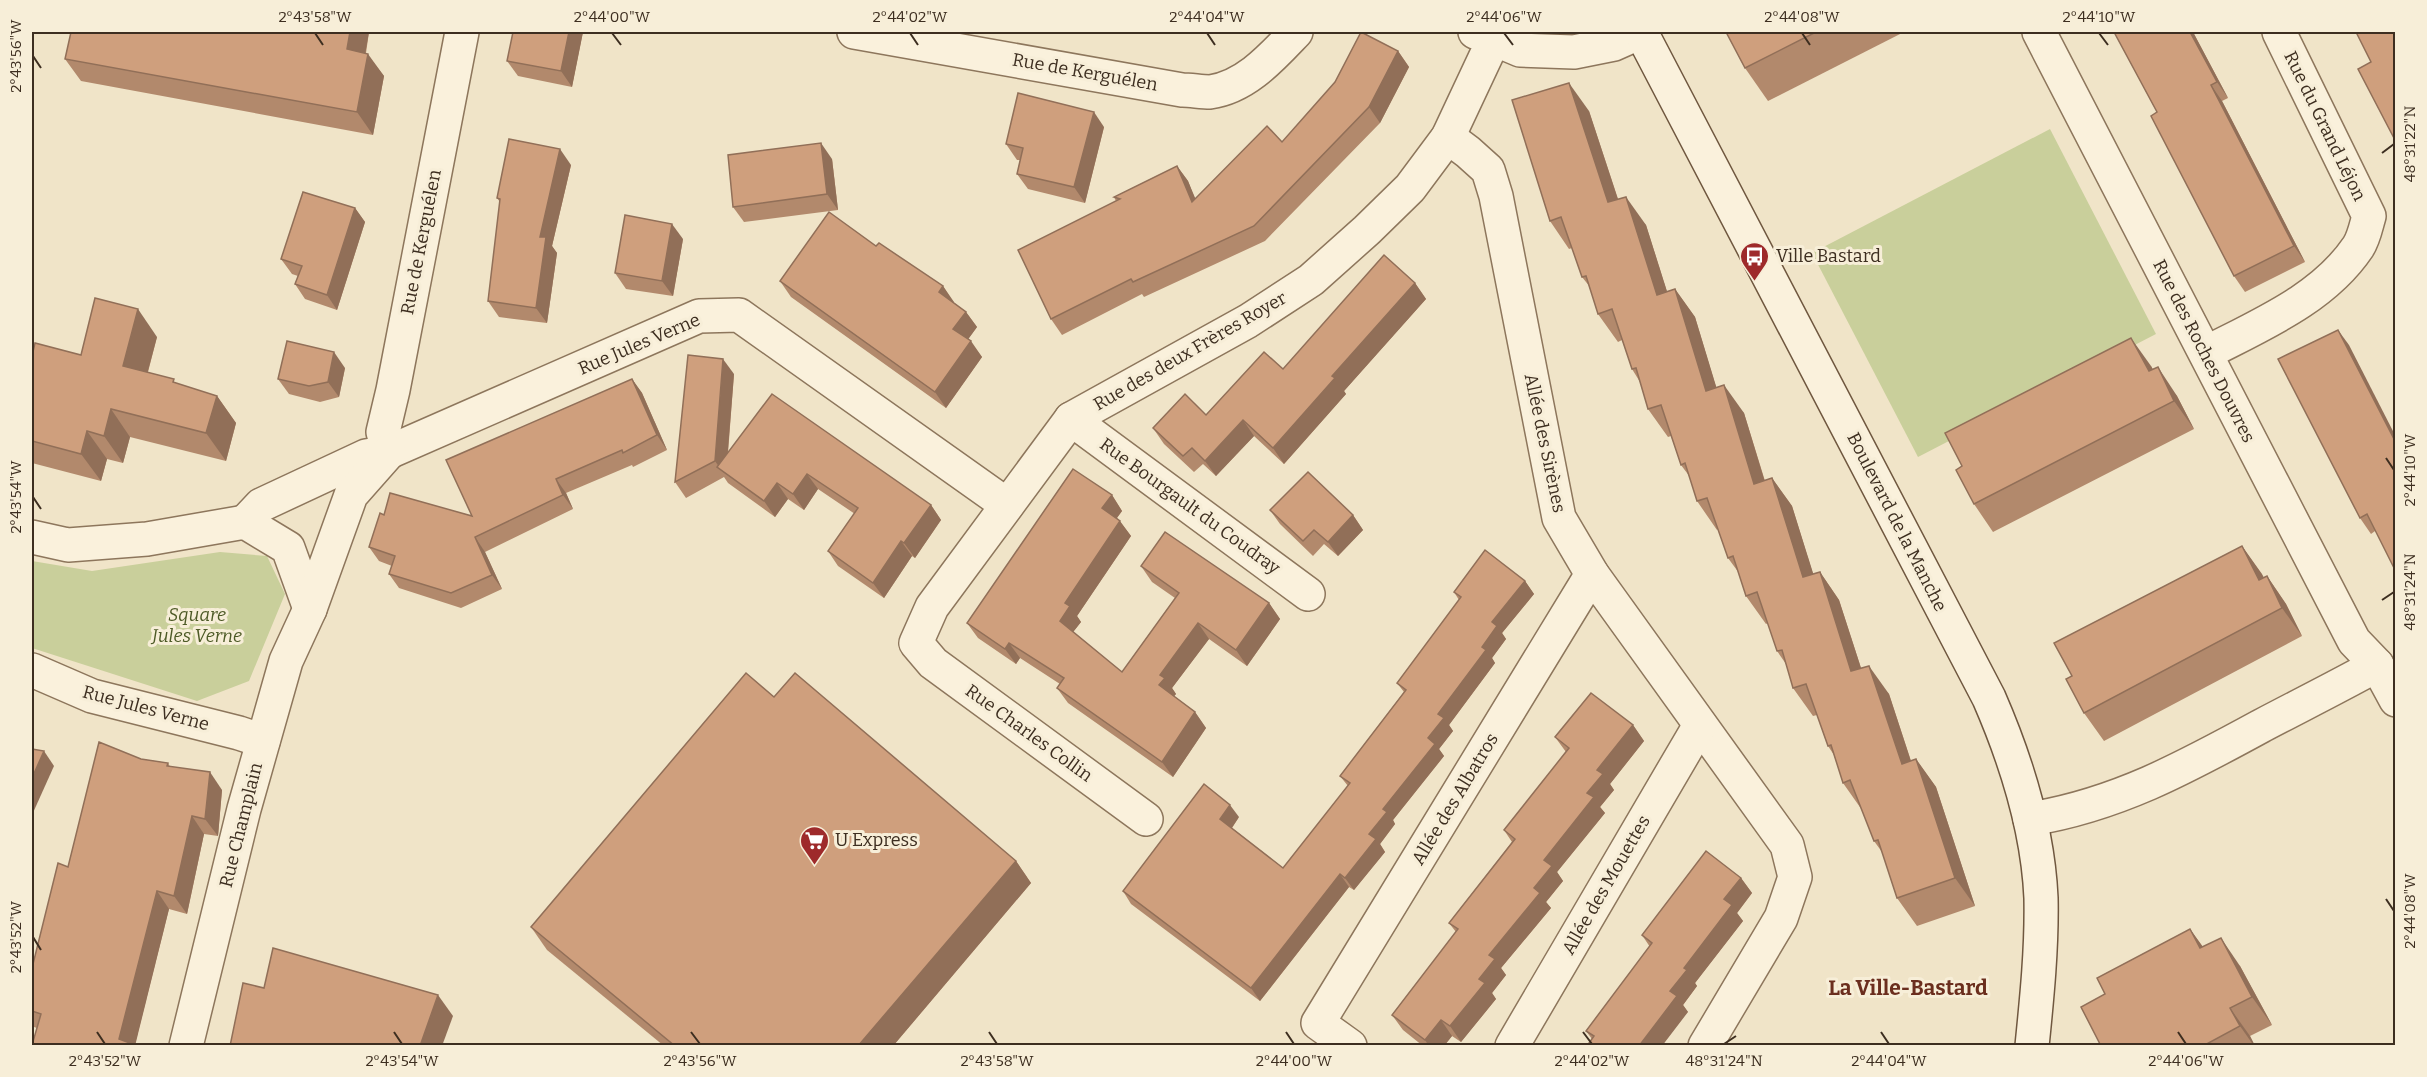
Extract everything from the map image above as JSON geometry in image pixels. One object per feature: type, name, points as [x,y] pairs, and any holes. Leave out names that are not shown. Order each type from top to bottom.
[{"type":"street","name":"Rue de Kerguélen","points":[[389,452],[383,432],[462,32]]},
{"type":"street","name":"Rue de Kerguélen","points":[[854,32],[1182,90],[1210,92],[1243,81],[1274,55],[1296,32]]},
{"type":"street","points":[[1489,34],[1521,50],[1574,52],[1614,44],[1641,32]]},
{"type":"street","name":"Boulevard de la Manche","points":[[1641,32],[1989,698],[2010,746],[2030,819],[2041,897],[2039,983],[2032,1046]]},
{"type":"street","name":"Rue des Roches Douvres","points":[[2039,32],[2354,641],[2377,665],[2396,700]]},
{"type":"street","name":"Rue du Grand Léjon","points":[[2206,353],[2285,311],[2325,284],[2359,245],[2369,216],[2279,32]]},
{"type":"street","name":"Rue des deux Frères Royer","points":[[916,643],[932,607],[1071,419],[1248,321],[1311,280],[1410,188],[1448,137],[1489,34]]},
{"type":"street","name":"Allée des Sirènes","points":[[1448,137],[1488,170],[1496,196],[1558,518],[1592,574],[1787,845],[1795,878],[1781,918],[1705,1046]]},
{"type":"street","name":"Rue Jules Verne","points":[[245,522],[261,505],[366,456],[389,452],[699,316],[739,315],[1007,505]]},
{"type":"street","name":"Rue Bourgault du Coudray","points":[[1071,419],[1308,594]]},
{"type":"street","name":"Rue Champlain","points":[[186,1046],[244,808],[286,661],[310,609],[351,495],[389,452]]},
{"type":"street","points":[[32,537],[68,545],[147,539],[245,522],[288,548],[310,609]]},
{"type":"street","name":"Allée des Albatros","points":[[1350,1046],[1318,1023],[1592,574]]},
{"type":"street","name":"Rue Charles Collin","points":[[916,643],[933,663],[1146,819]]},
{"type":"street","points":[[2030,819],[2059,814],[2134,791],[2193,763],[2377,665]]},
{"type":"street","name":"Rue Jules Verne","points":[[32,670],[92,696],[263,741]]},
{"type":"street","name":"Allée des Mouettes","points":[[1512,1046],[1700,725]]},
{"type":"green space","points":[[2050,129],[2156,334],[1918,457],[1812,253]]},
{"type":"green space","name":"Square Jules Verne","points":[[220,552],[267,556],[285,594],[249,681],[197,701],[32,648],[32,561],[92,571]]},
{"type":"building","points":[[71,32],[350,32],[347,49],[368,54],[357,112],[65,59]]},
{"type":"building","points":[[513,32],[569,32],[561,71],[507,61]]},
{"type":"building","points":[[1361,32],[1398,51],[1369,107],[1254,226],[1133,282],[1131,279],[1051,319],[1018,250],[1120,199],[1114,197],[1177,166],[1192,202],[1267,126],[1282,142],[1335,82]]},
{"type":"building","points":[[1726,32],[1816,32],[1745,68]]},
{"type":"building","points":[[2114,32],[2190,32],[2217,82],[2211,85],[2294,246],[2234,276],[2151,116],[2157,112]]},
{"type":"building","points":[[2356,32],[2396,32],[2396,142],[2358,69],[2371,62]]},
{"type":"building","points":[[1569,83],[1608,202],[1626,197],[1657,295],[1675,289],[1706,391],[1724,385],[1754,484],[1772,478],[1803,577],[1820,572],[1851,671],[1869,666],[1902,764],[1916,759],[1955,878],[1897,898],[1878,840],[1874,841],[1850,780],[1843,783],[1831,745],[1828,746],[1806,684],[1793,688],[1782,650],[1777,651],[1757,592],[1746,596],[1733,556],[1728,558],[1707,498],[1697,501],[1685,463],[1681,465],[1661,405],[1648,409],[1636,368],[1632,369],[1612,309],[1598,314],[1586,276],[1582,277],[1561,217],[1550,221],[1512,100]]},
{"type":"building","points":[[1018,93],[1094,112],[1074,187],[1017,174],[1023,148],[1006,144]]},
{"type":"building","points":[[509,139],[560,149],[540,237],[546,237],[536,308],[488,301],[500,199],[497,198]]},
{"type":"building","points":[[821,143],[827,194],[733,207],[728,155]]},
{"type":"building","points":[[303,192],[355,208],[327,295],[295,284],[302,266],[281,259]]},
{"type":"building","points":[[829,212],[876,246],[879,243],[943,286],[939,292],[966,312],[953,329],[971,341],[935,392],[780,281]]},
{"type":"building","points":[[625,215],[672,224],[662,281],[615,273]]},
{"type":"building","points":[[1384,255],[1415,283],[1332,376],[1335,378],[1273,448],[1243,420],[1205,461],[1192,448],[1183,456],[1153,428],[1185,394],[1206,415],[1264,352],[1283,369]]},
{"type":"building","points":[[95,298],[138,309],[123,366],[174,379],[173,382],[217,396],[206,433],[111,409],[104,436],[87,431],[81,454],[32,441],[32,356],[35,343],[81,355]]},
{"type":"building","points":[[2338,330],[2396,443],[2396,572],[2367,514],[2360,518],[2278,359]]},
{"type":"building","points":[[2131,338],[2149,371],[2158,367],[2174,401],[1974,504],[1956,470],[1962,466],[1945,433]]},
{"type":"building","points":[[287,341],[334,352],[328,382],[309,386],[278,379]]},
{"type":"building","points":[[688,355],[723,359],[715,461],[675,482]]},
{"type":"building","points":[[632,379],[657,435],[623,453],[622,450],[556,479],[563,495],[475,537],[492,575],[451,593],[389,574],[395,556],[369,547],[380,513],[384,515],[390,493],[472,516],[446,460]]},
{"type":"building","points":[[772,394],[931,505],[904,543],[901,541],[873,583],[828,551],[858,508],[807,474],[793,494],[777,483],[764,501],[717,467]]},
{"type":"building","points":[[1073,469],[1112,495],[1102,508],[1120,521],[1065,603],[1070,606],[1060,621],[1122,672],[1179,593],[1141,566],[1165,532],[1269,603],[1236,650],[1198,623],[1160,675],[1165,678],[1159,685],[1195,712],[1162,762],[1057,688],[1064,678],[1009,643],[1005,649],[967,623]]},
{"type":"building","points":[[1308,472],[1353,515],[1328,542],[1314,530],[1303,541],[1270,510]]},
{"type":"building","points":[[2242,546],[2259,580],[2267,576],[2282,608],[2084,713],[2066,679],[2072,676],[2054,643]]},
{"type":"building","points":[[1485,550],[1525,581],[1492,622],[1497,626],[1482,647],[1486,650],[1438,714],[1444,718],[1428,738],[1435,744],[1383,809],[1387,812],[1369,834],[1376,839],[1345,878],[1340,874],[1251,988],[1123,891],[1204,784],[1230,805],[1220,819],[1283,868],[1350,783],[1340,776],[1406,690],[1397,683],[1461,597],[1454,592]]},
{"type":"building","name":"U Express","points":[[746,673],[774,697],[795,673],[1016,861],[858,1046],[675,1046],[531,927]]},
{"type":"building","points":[[1591,693],[1633,725],[1597,770],[1603,774],[1587,793],[1594,797],[1544,860],[1552,866],[1534,888],[1540,893],[1489,955],[1495,959],[1479,979],[1485,983],[1450,1026],[1441,1020],[1425,1040],[1392,1015],[1458,929],[1449,923],[1515,839],[1504,830],[1569,748],[1555,737]]},
{"type":"building","points":[[99,742],[141,759],[168,763],[167,766],[210,772],[205,819],[192,816],[174,896],[157,891],[119,1039],[138,1046],[34,1046],[32,1045],[41,1014],[32,1011],[32,968],[58,863],[68,867]]},
{"type":"building","points":[[32,749],[44,751],[32,778]]},
{"type":"building","points":[[1706,851],[1741,878],[1724,899],[1732,905],[1684,968],[1687,970],[1670,991],[1677,996],[1639,1046],[1587,1046],[1594,1036],[1586,1031],[1652,943],[1642,935]]},
{"type":"building","points":[[2190,929],[2200,948],[2221,938],[2252,997],[2230,1008],[2240,1026],[2203,1046],[2101,1046],[2081,1007],[2105,994],[2097,978]]},
{"type":"building","points":[[273,948],[438,995],[420,1046],[230,1046],[243,983],[264,988]]},
{"type":"place","name":"Ville Bastard","points":[[1755,282]]},
{"type":"place","name":"U Express","points":[[814,866]]},
{"type":"district","name":"La Ville-Bastard","points":[[1908,988]]}]
